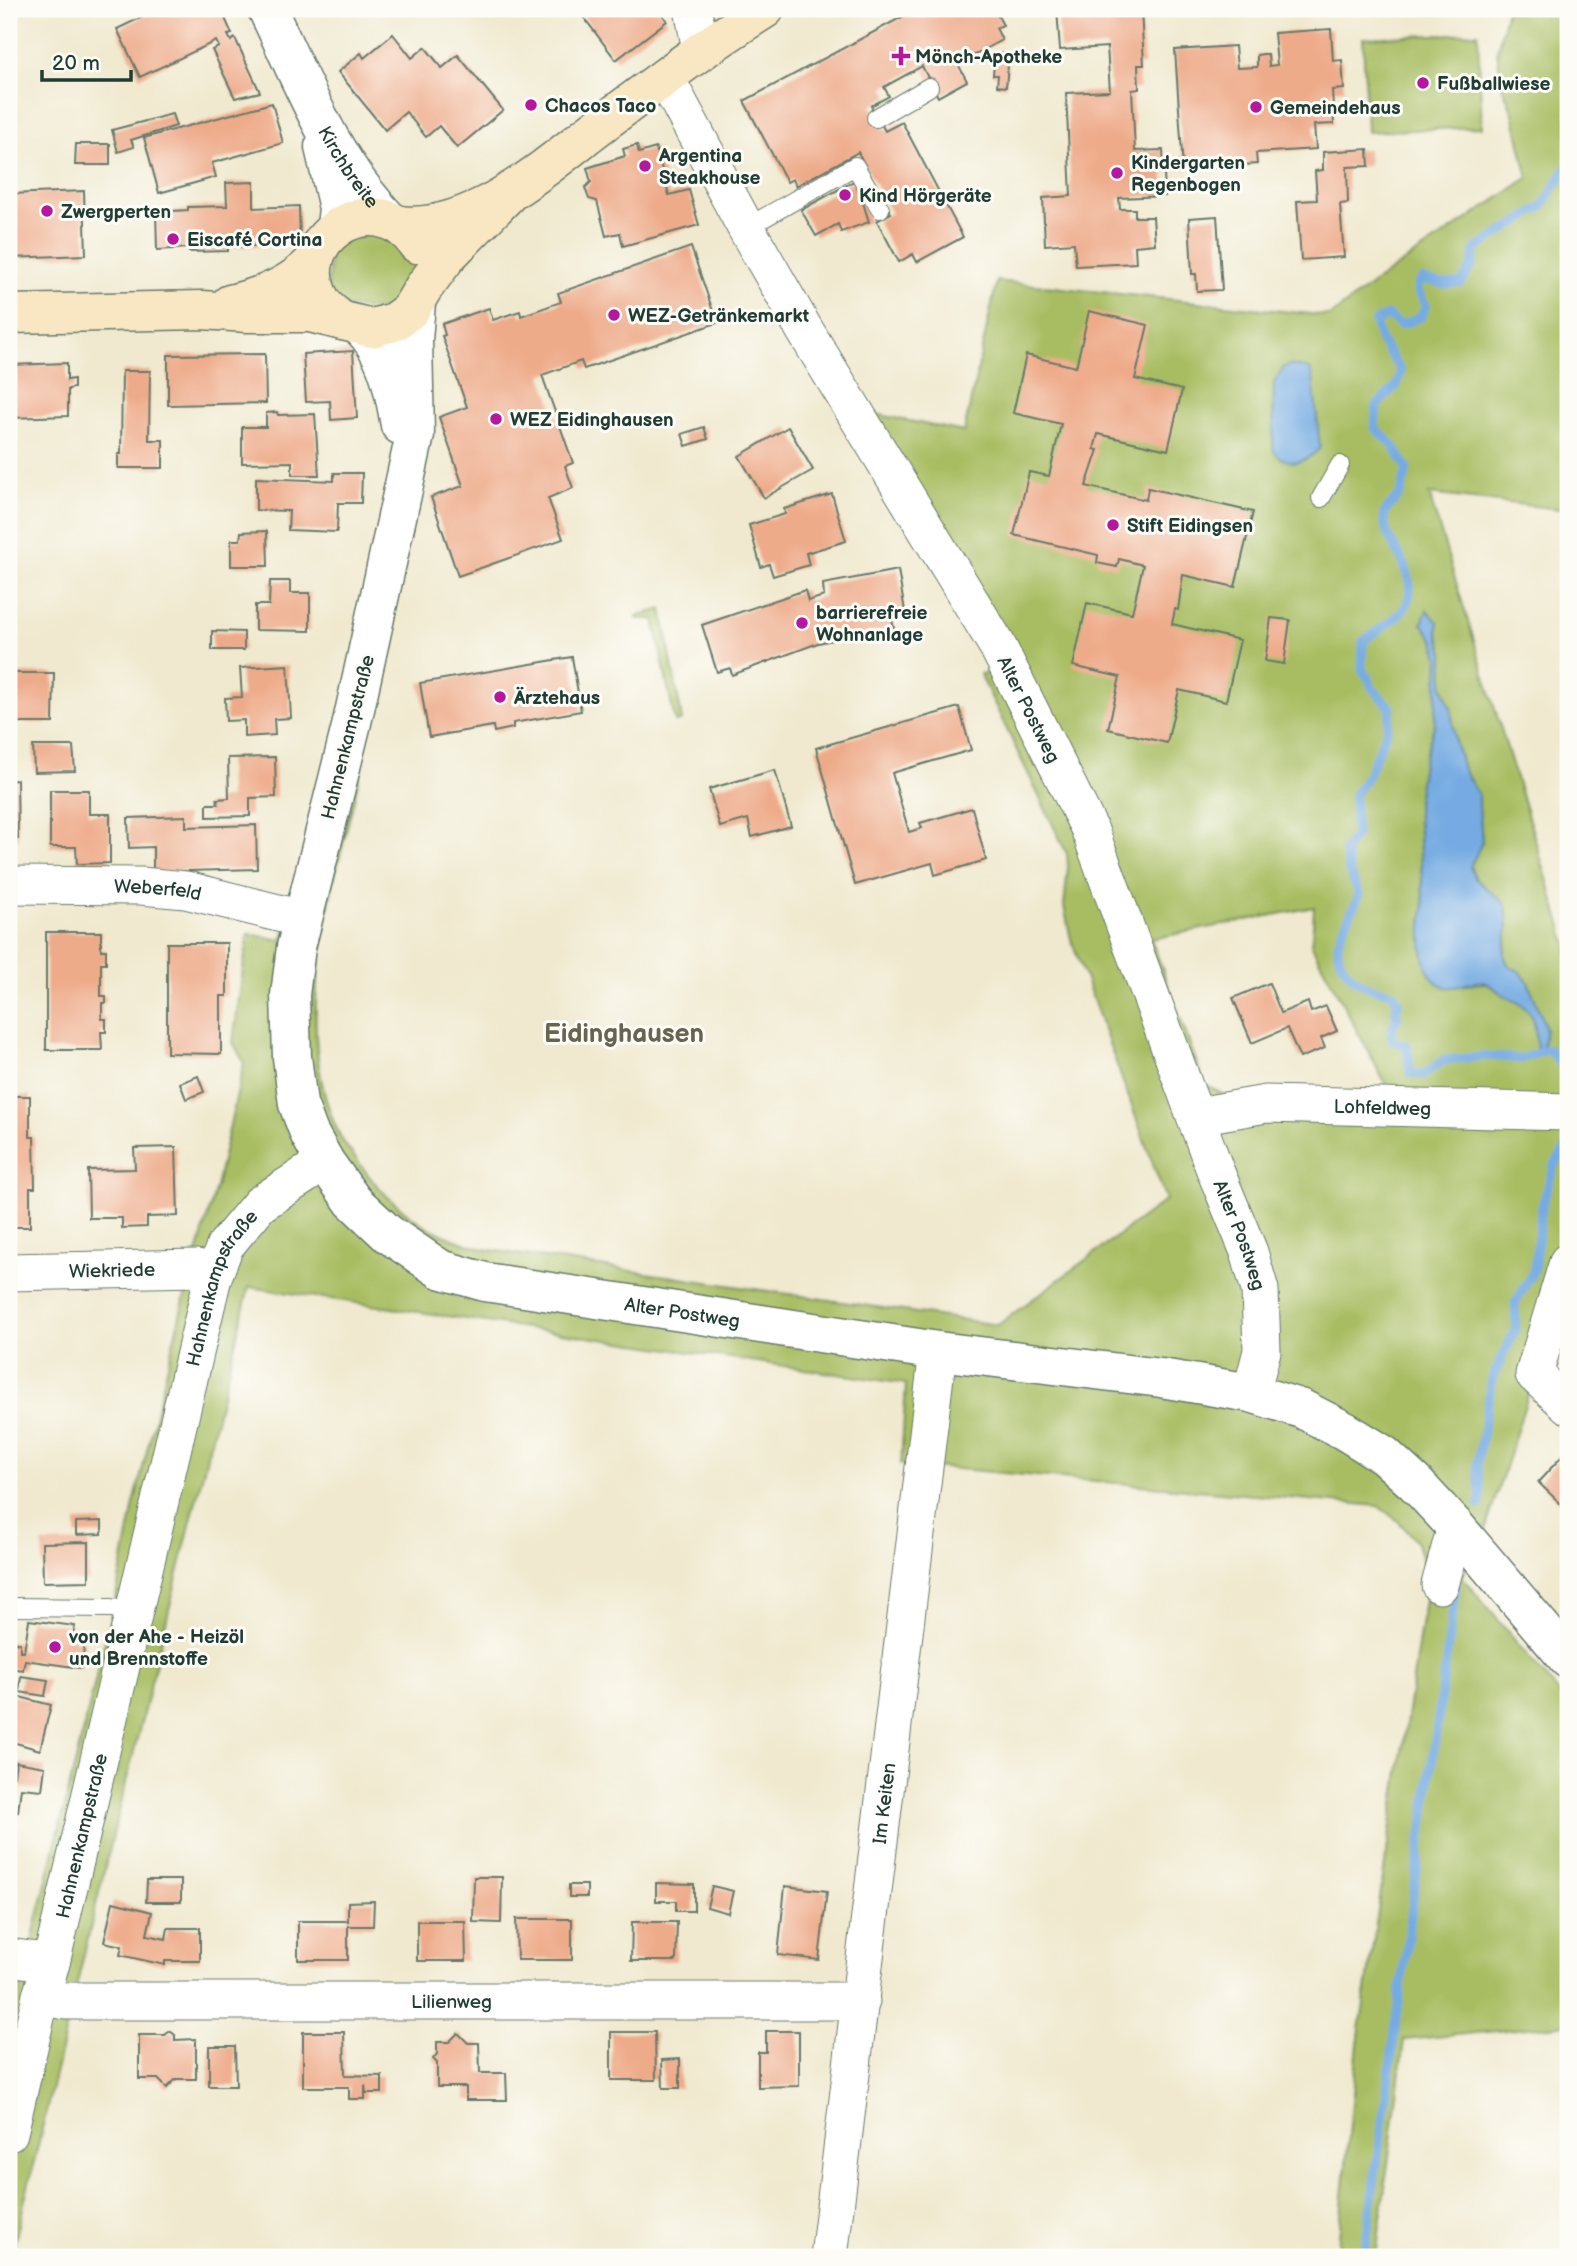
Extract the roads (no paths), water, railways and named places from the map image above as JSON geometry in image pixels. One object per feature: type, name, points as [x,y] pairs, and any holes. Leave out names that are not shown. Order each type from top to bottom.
[{"type":"main road","points":[[202,310],[262,295],[296,279],[314,262],[324,240],[337,227],[357,218],[373,216],[395,223],[425,226],[467,213],[511,191],[665,77],[697,28],[765,9]]},
{"type":"main road","points":[[9,314],[202,310],[310,313],[372,328],[394,322],[410,310],[448,255],[511,191]]},
{"type":"main road","points":[[395,223],[410,233],[422,254],[425,273],[420,295]]},
{"type":"main road","points":[[314,262],[314,275],[322,303],[351,323]]},
{"type":"street","name":"Kirchbreite","points":[[267,9],[314,111],[369,199],[395,223]]},
{"type":"street","name":"Alter Postweg","points":[[665,77],[804,329],[997,645],[1088,828],[1215,1170],[1250,1252],[1261,1290],[1262,1351],[1251,1393]]},
{"type":"street","name":"Kirchbreite","points":[[314,111],[338,208],[337,227]]},
{"type":"street","name":"Hahnenkampstraße","points":[[9,2133],[213,1277],[225,1247],[260,1204],[325,1161],[309,1133],[298,1104],[292,1057],[290,995],[302,919],[351,727],[415,435],[413,340],[420,295]]},
{"type":"street","name":"Hahnenkampstraße","points":[[351,323],[379,346],[402,439],[405,479]]},
{"type":"street","name":"Weberfeld","points":[[9,885],[141,886],[186,890],[302,919]]},
{"type":"street","name":"Lohfeldweg","points":[[1197,1118],[1266,1104],[1568,1112]]},
{"type":"street","name":"Alter Postweg","points":[[325,1161],[353,1201],[387,1233],[440,1269],[485,1282],[938,1351],[1161,1378],[1251,1393],[1302,1409],[1384,1455],[1416,1484],[1568,1659]]},
{"type":"street","points":[[1568,1262],[1534,1374],[1568,1405]]},
{"type":"street","name":"Wiekriede","points":[[9,1272],[197,1268],[213,1277]]},
{"type":"street","name":"Im Keiten","points":[[829,2257],[938,1351]]},
{"type":"street","points":[[1440,1585],[1456,1527]]},
{"type":"street","name":"Lilienweg","points":[[9,1957],[46,1980],[65,2001],[861,2001]]},
{"type":"lane","points":[[876,118],[929,87]]},
{"type":"lane","points":[[746,228],[855,166],[880,209]]},
{"type":"lane","points":[[1321,498],[1339,465]]},
{"type":"lane","points":[[9,1607],[111,1608],[133,1612]]},
{"type":"water","points":[[1290,365],[1310,369],[1313,377],[1320,448],[1297,462],[1285,460],[1273,450],[1274,383],[1284,367]]},
{"type":"water","points":[[1427,610],[1438,622],[1444,653],[1443,687],[1451,709],[1455,741],[1463,769],[1478,794],[1482,842],[1470,867],[1476,879],[1506,905],[1508,927],[1504,955],[1508,965],[1520,972],[1528,982],[1540,1012],[1546,1029],[1542,1051],[1537,1052],[1534,1022],[1522,1005],[1483,982],[1455,987],[1437,983],[1423,954],[1424,910],[1417,802],[1423,763],[1435,723],[1439,658],[1435,642],[1422,623]]},
{"type":"waterway","points":[[1566,1081],[1566,1070],[1548,1049],[1521,1059],[1488,1056],[1444,1060],[1423,1075],[1410,1073],[1407,1045],[1395,1042],[1391,1037],[1398,1017],[1395,1011],[1399,1001],[1395,994],[1372,988],[1356,980],[1341,962],[1338,948],[1341,934],[1359,894],[1349,871],[1345,849],[1356,835],[1354,795],[1367,777],[1387,730],[1391,708],[1372,688],[1362,670],[1363,641],[1399,615],[1410,597],[1407,571],[1388,535],[1384,513],[1401,493],[1407,468],[1392,444],[1375,428],[1377,405],[1397,385],[1401,371],[1380,339],[1375,322],[1387,315],[1401,325],[1421,317],[1426,305],[1418,291],[1418,284],[1423,279],[1442,284],[1461,283],[1472,266],[1475,249],[1542,207],[1568,165]]},
{"type":"waterway","points":[[1479,1505],[1481,1496],[1477,1465],[1492,1379],[1516,1328],[1515,1303],[1534,1270],[1542,1206],[1554,1166],[1566,1148]]},
{"type":"waterway","points":[[1364,2257],[1456,1587]]},
{"type":"place","name":"Mönch-Apotheke","points":[[901,56]]},
{"type":"place","name":"Fußballwiese","points":[[1423,83]]},
{"type":"place","name":"Chacos Taco","points":[[531,105]]},
{"type":"place","name":"Gemeindehaus","points":[[1256,107]]},
{"type":"place","name":"Argentina Steakhouse","points":[[645,166]]},
{"type":"place","name":"Kindergarten Regenbogen","points":[[1117,173]]},
{"type":"place","name":"Kind Hörgeräte","points":[[845,195]]},
{"type":"place","name":"Zwergperten","points":[[47,211]]},
{"type":"place","name":"Eiscafé Cortina","points":[[173,239]]},
{"type":"place","name":"WEZ-Getränkemarkt","points":[[614,315]]},
{"type":"place","name":"WEZ Eidinghausen","points":[[496,419]]},
{"type":"place","name":"Stift Eidingsen","points":[[1113,525]]},
{"type":"place","name":"barrierefreie Wohnanlage","points":[[802,623]]},
{"type":"place","name":"Ärztehaus","points":[[500,697]]},
{"type":"place","name":"von der Ahe - Heizöl und Brennstoffe","points":[[55,1647]]},
{"type":"district","name":"Eidinghausen","points":[[624,1033]]}]
